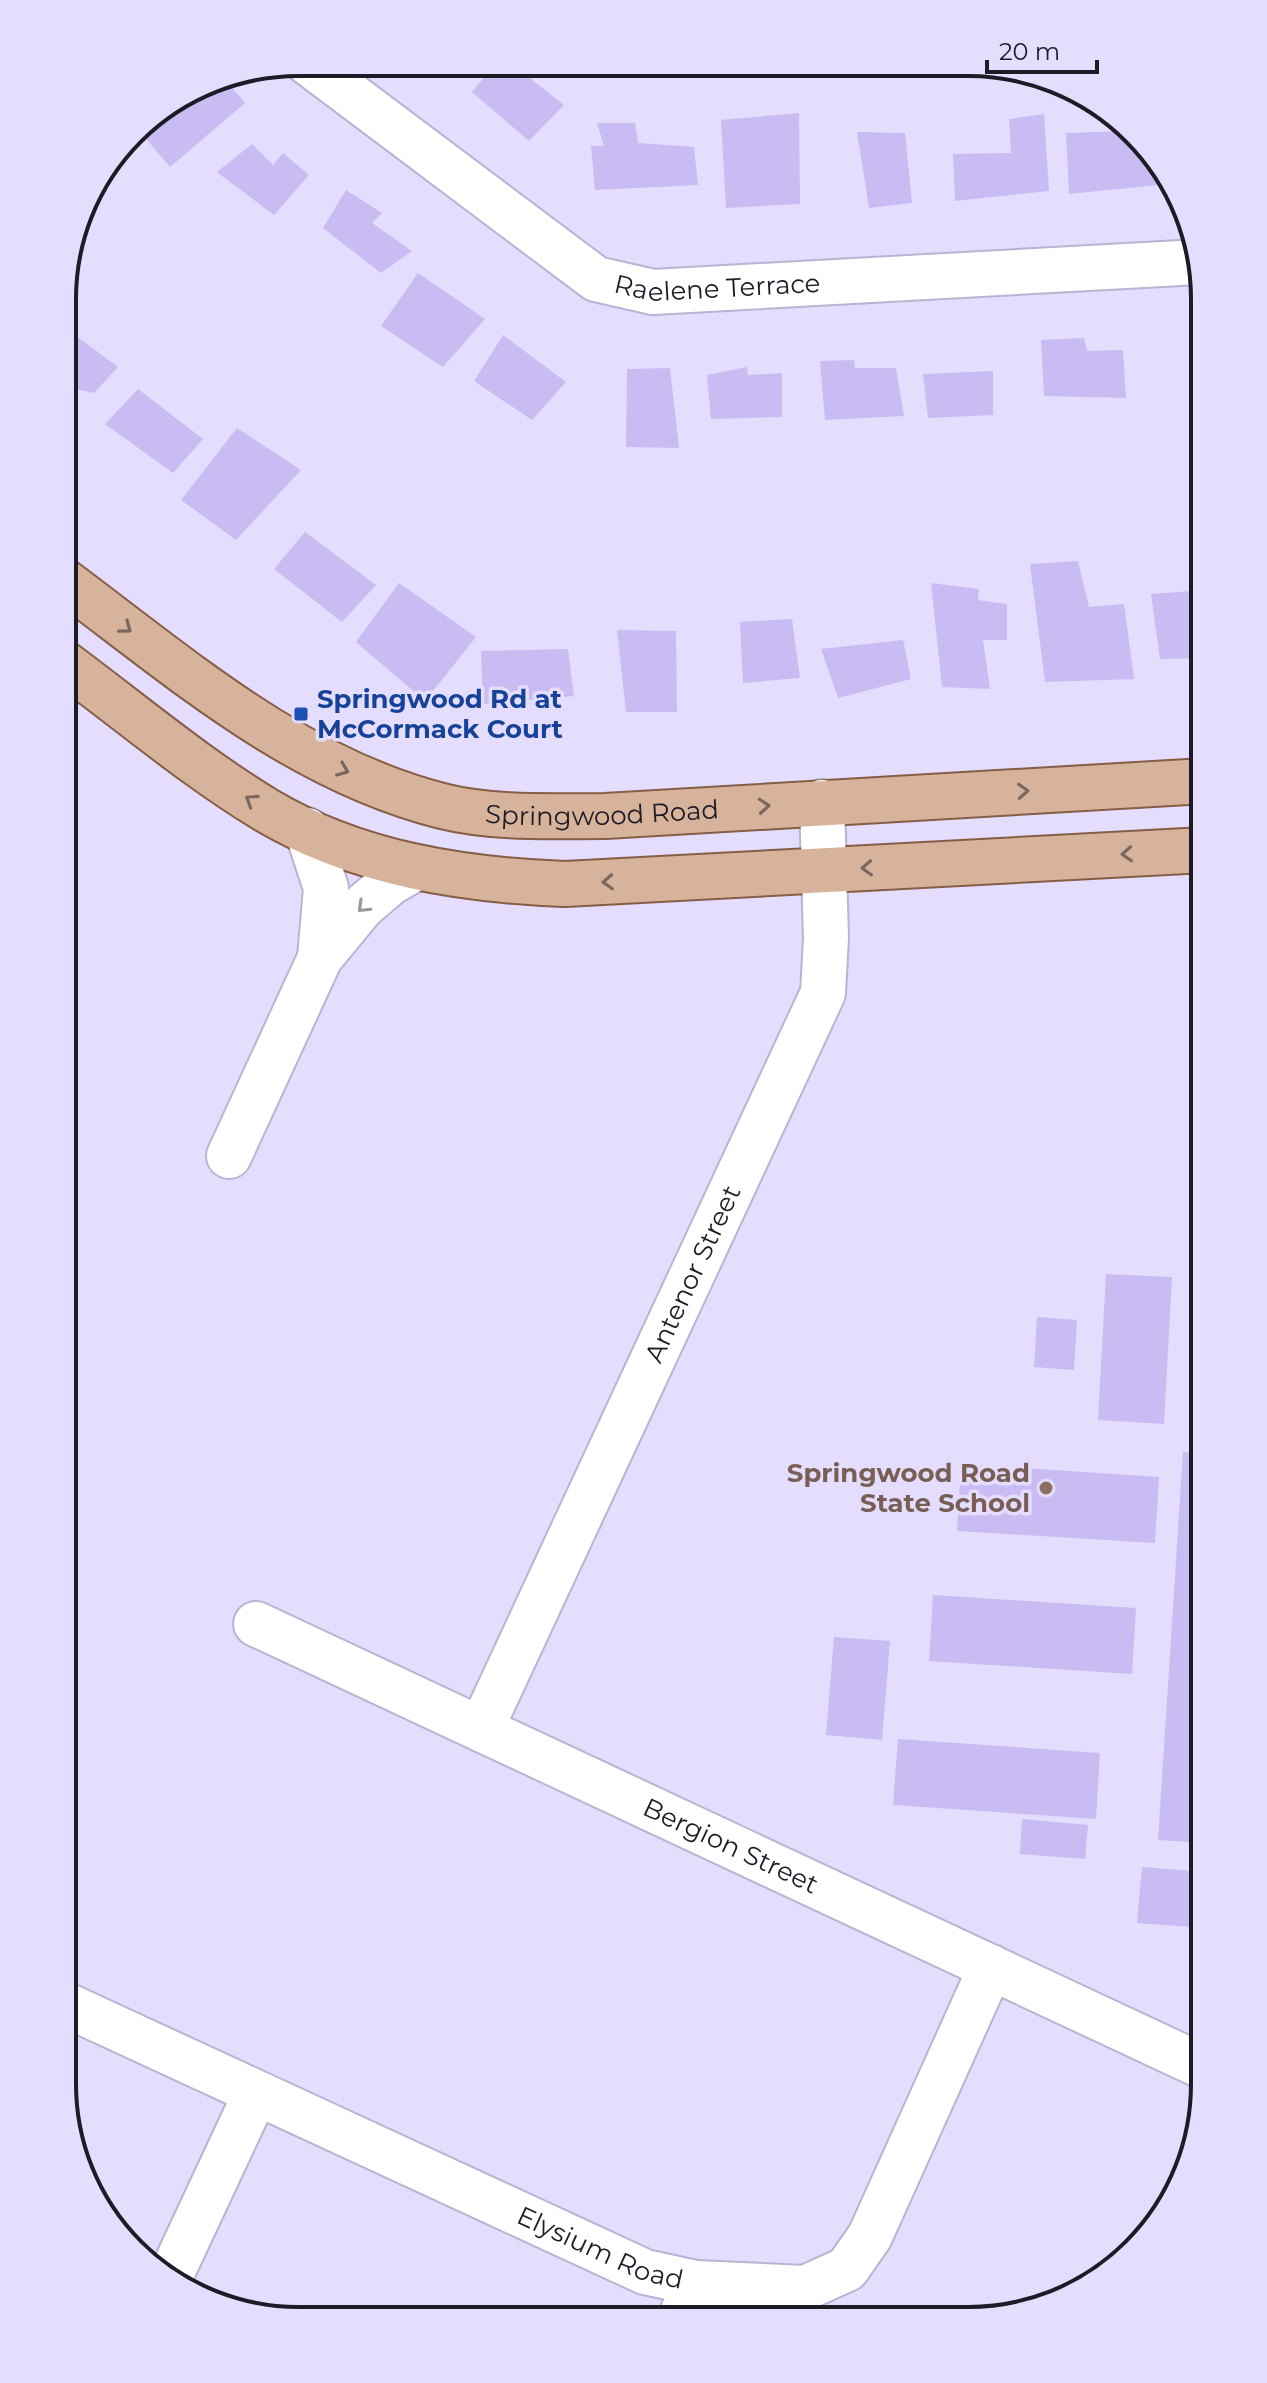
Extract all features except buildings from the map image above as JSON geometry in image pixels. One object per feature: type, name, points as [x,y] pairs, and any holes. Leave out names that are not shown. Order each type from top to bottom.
[{"type":"main road","name":"Springwood Road","points":[[76,590],[237,710],[291,745],[340,770],[442,806],[525,816],[589,816],[1191,782]]},
{"type":"main road","points":[[76,672],[226,784],[268,811],[361,853],[416,868],[493,881],[565,884],[1191,851]]},
{"type":"street","name":"Raelene Terrace","points":[[326,76],[596,279],[653,292],[1188,263]]},
{"type":"street","name":"Antenor Street","points":[[481,1729],[823,993],[826,938],[822,802]]},
{"type":"street","points":[[307,830],[326,888],[320,958]]},
{"type":"street","points":[[229,1156],[320,958],[362,907],[390,883],[416,868]]},
{"type":"street","name":"Bergion Street","points":[[256,1624],[1191,2061]]},
{"type":"street","name":"Elysium Road","points":[[76,2009],[645,2272],[688,2302],[805,2288],[847,2269],[870,2236],[991,1967]]},
{"type":"street","points":[[174,2268],[256,2093]]},
{"type":"place","name":"Springwood Rd at McCormack Court","points":[[301,714]]},
{"type":"place","name":"Springwood Road State School","points":[[1046,1488]]}]
